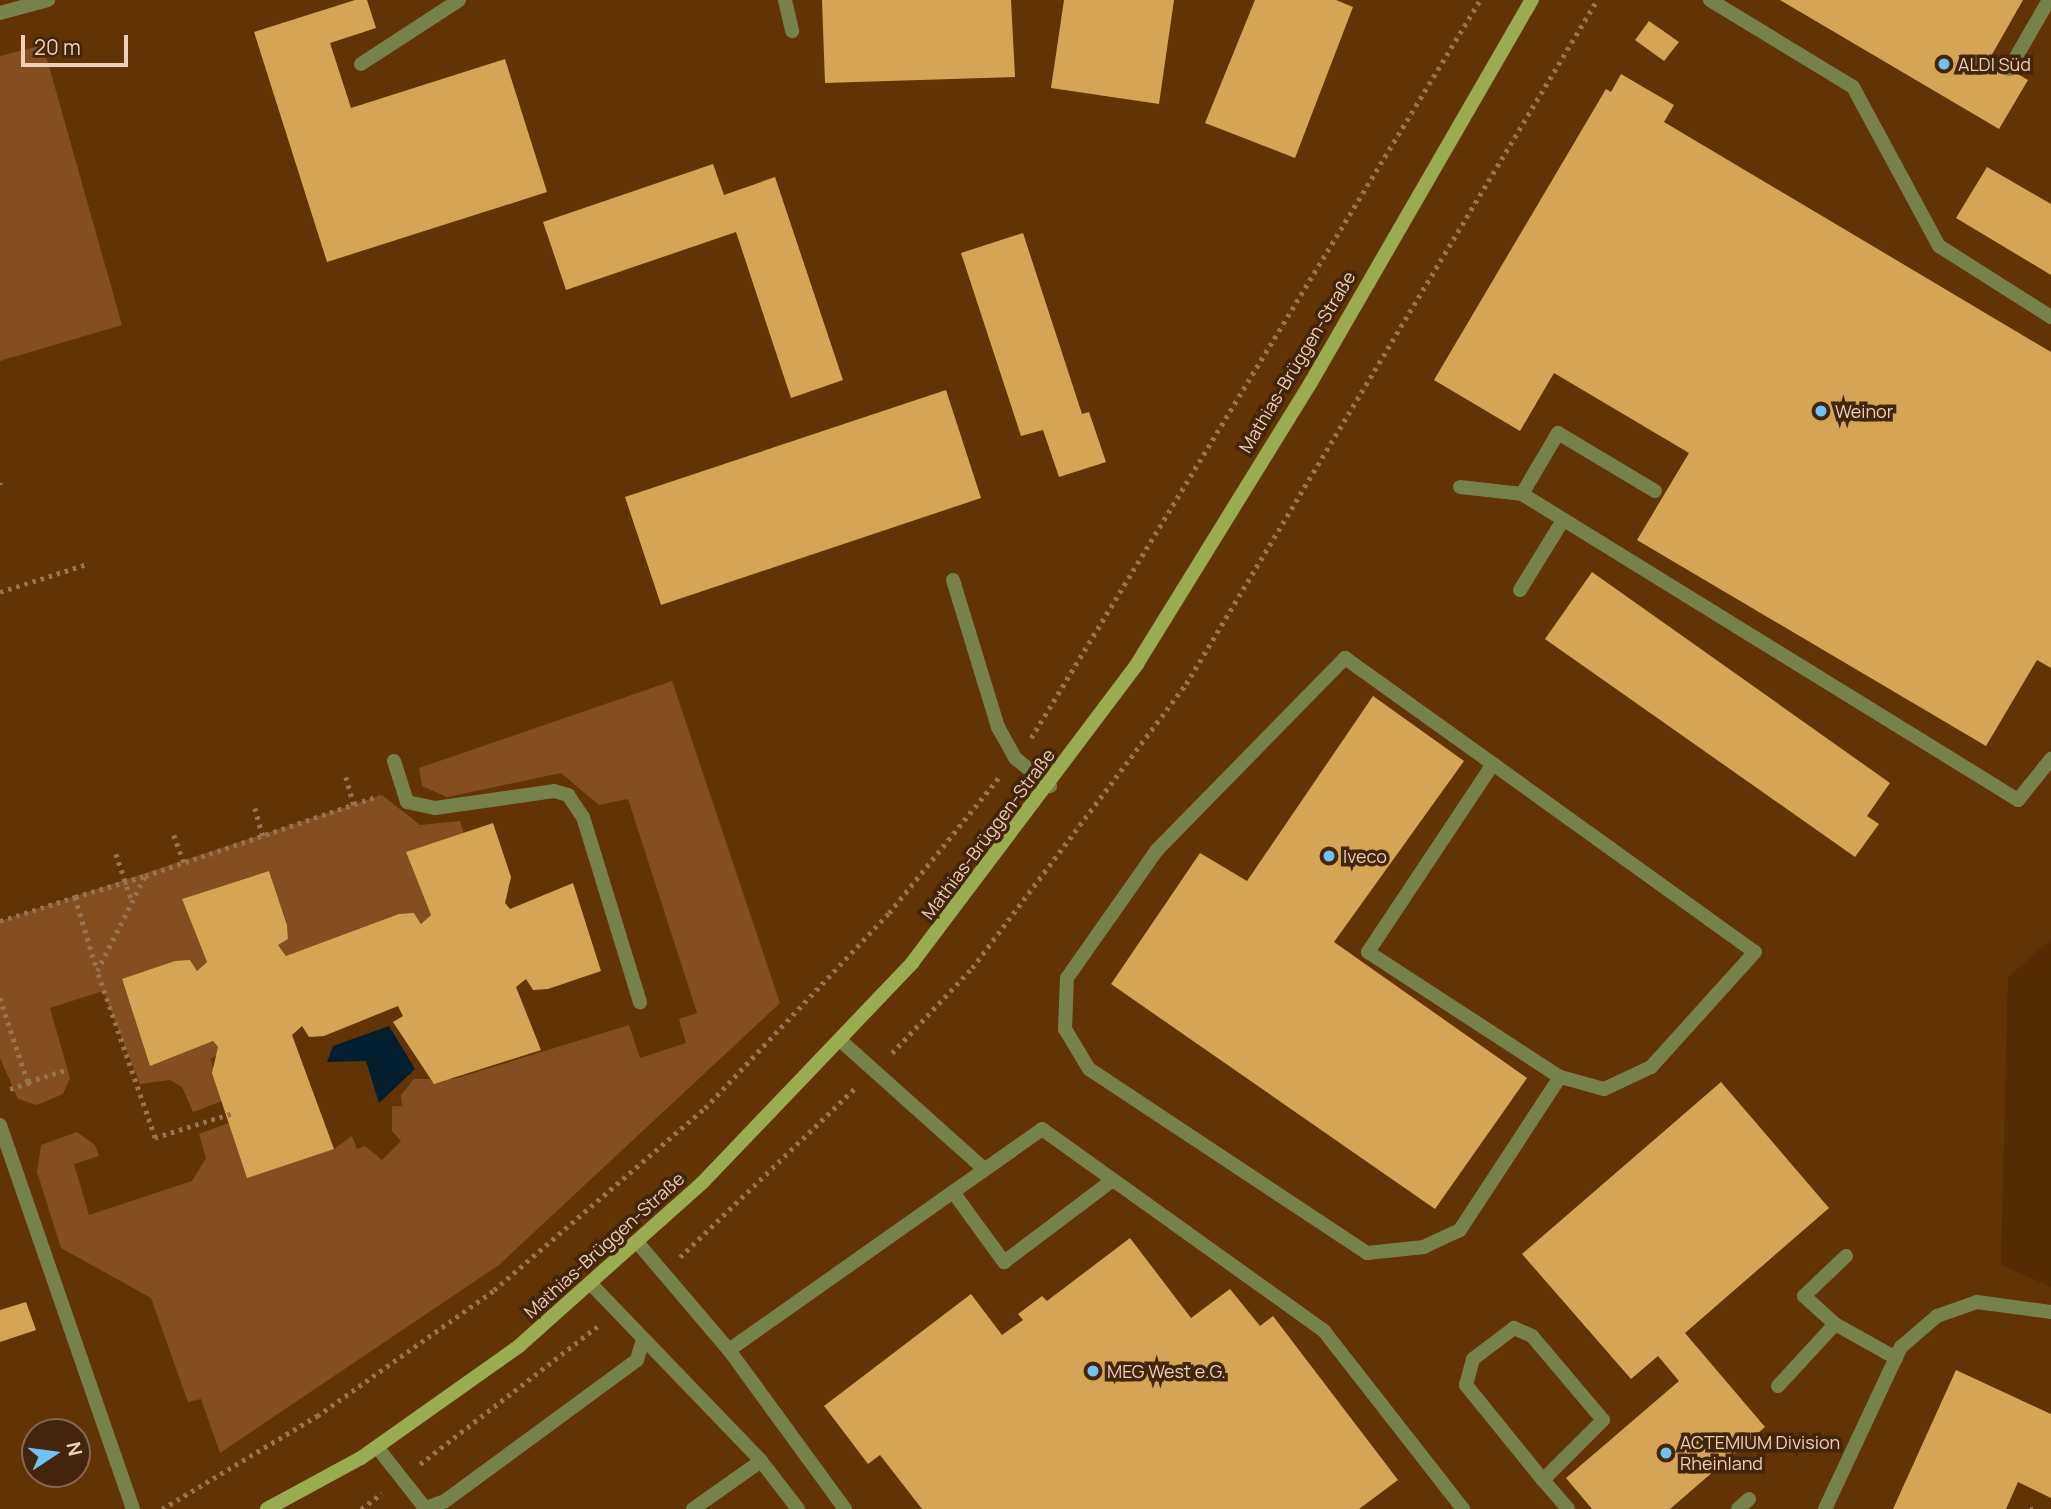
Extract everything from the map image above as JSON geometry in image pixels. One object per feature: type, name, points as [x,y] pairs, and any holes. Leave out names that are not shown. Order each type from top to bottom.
[{"type":"street","points":[[0,13],[48,0]]},
{"type":"street","points":[[361,64],[459,0]]},
{"type":"street","points":[[785,0],[792,31]]},
{"type":"street","name":"Mathias-Brüggen-Straße","points":[[267,1509],[377,1447],[519,1346],[637,1242],[841,1041],[912,963],[1050,786],[1138,664],[1310,384],[1532,0]]},
{"type":"street","points":[[1710,0],[1853,87],[1938,246],[2051,317]]},
{"type":"street","points":[[2009,69],[2049,0]]},
{"type":"street","points":[[1522,494],[1558,433],[1655,491]]},
{"type":"street","points":[[1460,486],[1522,494],[2018,800],[2051,759]]},
{"type":"street","points":[[1520,590],[1563,520]]},
{"type":"street","points":[[953,580],[998,727],[1015,758],[1050,786]]},
{"type":"street","points":[[1493,764],[1368,952],[1559,1077],[1604,1089],[1651,1067],[1755,952],[1493,764],[1345,658],[1157,850],[1067,978],[1065,1029],[1089,1069],[1367,1253],[1424,1247],[1460,1230],[1559,1077]]},
{"type":"street","points":[[394,761],[407,802],[435,808],[555,791],[568,795],[583,817],[640,1002]]},
{"type":"street","points":[[841,1041],[984,1169]]},
{"type":"street","points":[[0,1125],[133,1509]]},
{"type":"street","points":[[729,1350],[1042,1129],[1324,1331],[1463,1509]]},
{"type":"street","points":[[953,1192],[1004,1262],[1113,1180]]},
{"type":"street","points":[[637,1242],[729,1350],[845,1509]]},
{"type":"street","points":[[1846,1256],[1804,1296],[1835,1324],[1896,1358]]},
{"type":"street","points":[[590,1283],[642,1343],[761,1461],[798,1509]]},
{"type":"street","points":[[1825,1509],[1896,1358],[1937,1316],[1977,1302],[2051,1312]]},
{"type":"street","points":[[1779,1386],[1835,1324]]},
{"type":"street","points":[[1543,1480],[1603,1420],[1532,1336],[1514,1328],[1473,1359],[1466,1385],[1543,1480],[1568,1509]]},
{"type":"street","points":[[377,1447],[425,1509],[445,1501],[637,1360],[642,1343]]},
{"type":"street","points":[[693,1509],[761,1461]]},
{"type":"path","points":[[162,1509],[317,1416],[494,1290],[705,1108],[889,913],[1015,758],[1124,591],[1480,0]]},
{"type":"path","points":[[1353,409],[1597,0]]},
{"type":"path","points":[[0,592],[87,564]]},
{"type":"path","points":[[0,921],[145,876],[382,795],[394,761]]},
{"type":"path","points":[[346,777],[354,805]]},
{"type":"path","points":[[255,807],[263,836]]},
{"type":"path","points":[[174,835],[184,863]]},
{"type":"path","points":[[117,854],[132,901]]},
{"type":"path","points":[[97,971],[145,876]]},
{"type":"path","points":[[75,897],[97,971],[155,1138],[231,1114]]},
{"type":"path","points":[[0,998],[28,1082]]},
{"type":"path","points":[[28,1082],[10,1089],[68,1069],[48,1076],[28,1082]]},
{"type":"path","points":[[2029,1509],[2036,1509]]},
{"type":"shaded area","points":[[0,0],[2051,0],[2051,940],[2008,977],[2001,1265],[2051,1287],[2051,1509],[0,1509]]},
{"type":"shaded area","points":[[43,45],[122,325],[0,361],[0,56]]},
{"type":"shaded area","points":[[672,681],[780,1003],[499,1265],[220,1453],[201,1399],[188,1402],[151,1298],[61,1248],[37,1172],[41,1145],[77,1132],[95,1145],[99,1156],[74,1164],[89,1215],[192,1181],[206,1158],[199,1134],[229,1123],[334,1149],[352,1136],[357,1149],[365,1146],[382,1160],[401,1141],[392,1131],[392,1106],[402,1106],[401,1095],[414,1079],[454,1079],[629,1025],[640,1058],[686,1043],[679,1019],[697,1013],[628,799],[599,805],[561,773],[447,797],[422,786],[419,768]]},
{"type":"shaded area","points":[[382,795],[420,825],[460,821],[464,834],[406,852],[431,915],[421,924],[414,913],[286,956],[278,945],[288,939],[287,924],[269,871],[182,899],[207,962],[197,971],[190,960],[122,980],[150,1066],[213,1041],[221,1052],[211,1059],[222,1101],[193,1112],[182,1087],[170,1080],[140,1084],[103,991],[50,1008],[70,1078],[63,1094],[37,1105],[18,1099],[0,1058],[0,921]]},
{"type":"water","points":[[389,1026],[415,1069],[379,1103],[366,1061],[327,1062],[333,1046]]},
{"type":"building","points":[[355,0],[367,0],[376,28],[330,43],[351,108],[505,59],[547,192],[327,262],[254,32]]},
{"type":"building","points":[[822,0],[1011,0],[1015,77],[825,83]]},
{"type":"building","points":[[1064,0],[1174,0],[1159,104],[1051,88]]},
{"type":"building","points":[[1255,0],[1336,0],[1353,7],[1295,158],[1205,123]]},
{"type":"building","name":"ALDI Süd","points":[[1780,0],[2023,0],[1990,58],[2028,80],[1999,129]]},
{"type":"building","points":[[1649,21],[1679,42],[1664,61],[1635,40]]},
{"type":"building","points":[[1621,74],[1674,105],[1664,122],[2051,352],[2051,668],[2037,660],[1986,746],[1637,540],[1689,453],[1554,373],[1520,431],[1434,380],[1606,89],[1611,92]]},
{"type":"building","points":[[713,164],[724,195],[775,177],[843,380],[791,398],[736,232],[566,290],[543,222]]},
{"type":"building","points":[[1987,167],[2051,204],[2051,275],[1956,218]]},
{"type":"building","points":[[1023,233],[1082,414],[1089,412],[1106,462],[1059,477],[1043,430],[1021,436],[961,253]]},
{"type":"building","points":[[946,390],[981,498],[661,605],[625,497]]},
{"type":"building","points":[[1592,572],[1890,783],[1867,816],[1879,824],[1855,857],[1545,639]]},
{"type":"building","points":[[1373,696],[1464,761],[1334,942],[1527,1078],[1435,1209],[1111,984],[1200,853],[1247,881]]},
{"type":"building","points":[[493,823],[511,877],[505,903],[510,909],[573,883],[601,971],[548,989],[533,990],[526,979],[516,987],[541,1050],[434,1084],[393,1022],[403,1016],[398,1006],[324,1036],[309,1037],[302,1026],[292,1035],[334,1149],[247,1178],[212,1073],[218,1047],[213,1041],[150,1066],[122,979],[175,961],[190,960],[197,971],[207,962],[182,899],[269,871],[287,925],[288,939],[278,945],[286,956],[399,914],[414,913],[421,924],[431,915],[406,852]]},
{"type":"building","points":[[1721,1082],[1829,1208],[1685,1333],[1765,1427],[1670,1509],[1592,1509],[1566,1478],[1679,1381],[1658,1356],[1631,1379],[1522,1254]]},
{"type":"building","name":"MEG West e.G.","points":[[1130,1238],[1191,1318],[1230,1289],[1260,1326],[1273,1316],[1398,1480],[1359,1509],[922,1509],[880,1455],[868,1464],[824,1406],[971,1294],[1002,1335],[1023,1320],[1018,1314],[1042,1296],[1047,1301]]},
{"type":"building","points":[[26,1302],[36,1330],[0,1342],[0,1310]]},
{"type":"building","points":[[1956,1370],[2051,1414],[2051,1498],[2018,1482],[2006,1509],[1893,1509]]},
{"type":"place","name":"ALDI Süd","points":[[1944,64]]},
{"type":"place","name":"Weinor","points":[[1821,411]]},
{"type":"place","name":"Iveco","points":[[1329,856]]},
{"type":"place","name":"MEG West e.G.","points":[[1093,1371]]},
{"type":"place","name":"ACTEMIUM Division Rheinland","points":[[1666,1453]]}]
